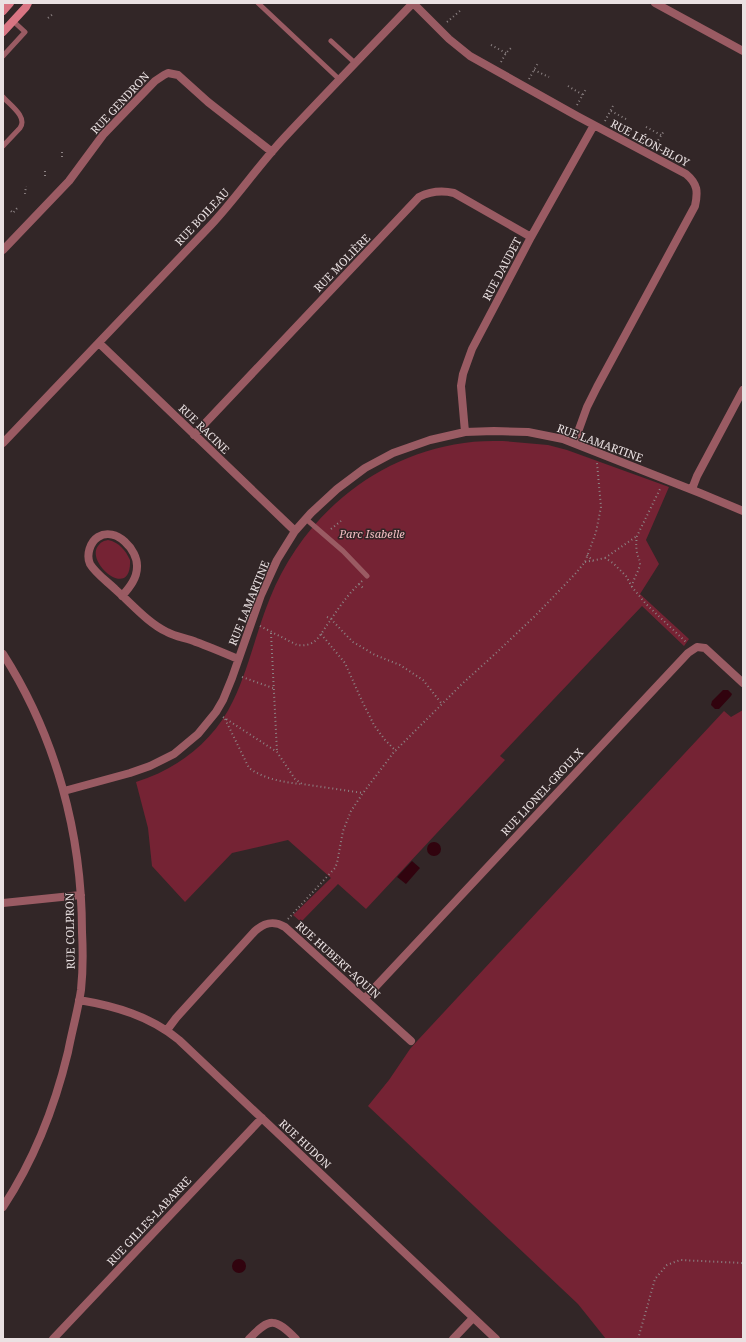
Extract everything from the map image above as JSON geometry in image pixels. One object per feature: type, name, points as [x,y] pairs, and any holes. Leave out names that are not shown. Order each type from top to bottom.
[{"type":"street","points":[[3,32],[26,8],[28,3]]},
{"type":"street","name":"RUE BOILEAU","points":[[3,443],[231,204],[272,152],[413,3]]},
{"type":"street","name":"RUE LÉON-BLOY","points":[[413,3],[439,29],[470,56],[573,114],[686,174],[695,184],[697,196],[694,206],[597,387],[587,407],[574,443]]},
{"type":"street","points":[[655,3],[743,51]]},
{"type":"street","name":"RUE GENDRON","points":[[3,250],[69,181],[103,135],[155,81],[164,74],[178,75],[214,107],[272,152]]},
{"type":"street","name":"RUE DAUDET","points":[[465,432],[461,386],[466,364],[472,349],[531,237],[597,127]]},
{"type":"street","name":"RUE MOLIÈRE","points":[[194,435],[419,197],[435,191],[454,193],[531,237]]},
{"type":"street","name":"RUE RACINE","points":[[99,343],[295,531]]},
{"type":"street","points":[[692,489],[697,476],[743,390]]},
{"type":"street","name":"RUE LAMARTINE","points":[[64,791],[142,769],[169,758],[181,750],[198,734],[216,712],[223,700],[268,578],[295,531],[337,489],[365,468],[379,460],[416,444],[465,432],[528,432],[563,439],[692,489],[743,511]]},
{"type":"street","points":[[122,596],[131,585],[135,577],[137,568],[136,557],[131,549],[122,540],[112,534],[102,535],[91,545],[89,550],[89,559],[94,568],[122,596],[149,620],[167,632],[238,658]]},
{"type":"street","name":"RUE LIONEL-GROULX","points":[[365,998],[689,652],[697,647],[705,648],[743,684]]},
{"type":"street","name":"RUE COLPRON","points":[[3,654],[17,676],[47,739],[64,791],[75,846],[81,895],[83,961],[81,990],[58,1090],[50,1113],[27,1166],[3,1207]]},
{"type":"street","points":[[3,902],[81,895]]},
{"type":"street","name":"RUE HUBERT-AQUIN","points":[[167,1030],[176,1018],[260,926],[266,923],[277,923],[285,927],[411,1041]]},
{"type":"street","name":"RUE HUDON","points":[[79,1000],[102,1004],[129,1012],[145,1018],[167,1030],[496,1339]]},
{"type":"street","name":"RUE GILLES-LABARRE","points":[[53,1339],[262,1118]]},
{"type":"street","points":[[453,1339],[474,1318]]},
{"type":"street","points":[[249,1339],[266,1323],[284,1327],[296,1339]]},
{"type":"lane","points":[[258,3],[340,80]]},
{"type":"lane","points":[[3,55],[25,32],[13,21]]},
{"type":"lane","points":[[330,41],[355,63]]},
{"type":"lane","points":[[3,98],[22,116],[23,121],[20,128],[3,146]]},
{"type":"lane","points":[[306,519],[325,535],[366,576]]},
{"type":"path","points":[[439,29],[461,10]]},
{"type":"path","points":[[48,18],[53,14]]},
{"type":"path","points":[[491,45],[506,53]]},
{"type":"path","points":[[496,71],[506,53],[512,47]]},
{"type":"path","points":[[525,87],[538,63]]},
{"type":"path","points":[[534,70],[549,78]]},
{"type":"path","points":[[568,86],[583,94]]},
{"type":"path","points":[[573,114],[586,89]]},
{"type":"path","points":[[597,127],[611,111],[614,104]]},
{"type":"path","points":[[611,111],[626,119]]},
{"type":"path","points":[[646,127],[661,135]]},
{"type":"path","points":[[650,155],[664,131]]},
{"type":"path","points":[[62,149],[62,157]]},
{"type":"path","points":[[45,168],[45,176]]},
{"type":"path","points":[[25,194],[26,186]]},
{"type":"path","points":[[11,210],[13,213],[18,207]]},
{"type":"path","points":[[288,920],[335,868],[343,831],[351,811],[362,793],[396,751],[442,704],[535,616],[585,562],[596,532],[601,507],[596,451]]},
{"type":"path","points":[[632,587],[633,580],[639,567],[636,544],[637,536],[665,479]]},
{"type":"path","points":[[325,535],[341,521]]},
{"type":"path","points":[[585,562],[605,558],[637,536]]},
{"type":"path","points":[[588,555],[593,561]]},
{"type":"path","points":[[605,558],[613,563],[626,576],[632,587],[646,604],[687,643]]},
{"type":"path","points":[[260,626],[297,645],[302,646],[315,641],[344,601],[366,576]]},
{"type":"path","points":[[359,584],[363,588]]},
{"type":"path","points":[[327,617],[331,619],[354,642],[375,655],[406,668],[423,680],[442,704]]},
{"type":"path","points":[[270,632],[277,752]]},
{"type":"path","points":[[321,634],[345,663],[374,725],[396,751]]},
{"type":"path","points":[[234,673],[273,688]]},
{"type":"path","points":[[302,784],[295,779],[277,752],[224,718],[250,768],[254,772],[286,783],[362,793]]},
{"type":"path","points":[[638,1339],[655,1279],[667,1265],[680,1260],[743,1263]]},
{"type":"green space","name":"Parc Isabelle","points":[[479,441],[503,441],[548,445],[567,450],[669,487],[646,540],[659,564],[640,594],[689,639],[684,646],[642,606],[500,756],[505,760],[366,909],[338,884],[301,922],[293,915],[331,878],[288,840],[232,853],[185,902],[152,866],[148,828],[136,782],[180,761],[193,752],[216,729],[233,701],[244,676],[270,598],[284,568],[302,541],[323,516],[346,494],[373,476],[401,461],[432,450],[464,443]]},
{"type":"green space","points":[[108,540],[122,547],[130,560],[129,572],[124,578],[117,579],[110,575],[103,569],[98,561],[96,553],[98,546],[102,542]]},
{"type":"green space","points":[[743,710],[743,1339],[606,1339],[578,1304],[368,1106],[418,1040],[724,711],[731,717]]},
{"type":"shaded area","points":[[723,690],[728,690],[732,694],[719,709],[715,709],[711,705],[712,701]]},
{"type":"shaded area","points":[[431,842],[437,842],[441,846],[441,852],[437,856],[431,856],[427,852],[427,846]]},
{"type":"shaded area","points":[[412,861],[420,868],[406,884],[397,877]]},
{"type":"shaded area","points":[[236,1259],[242,1259],[246,1263],[246,1269],[242,1273],[236,1273],[232,1269],[232,1263]]}]
